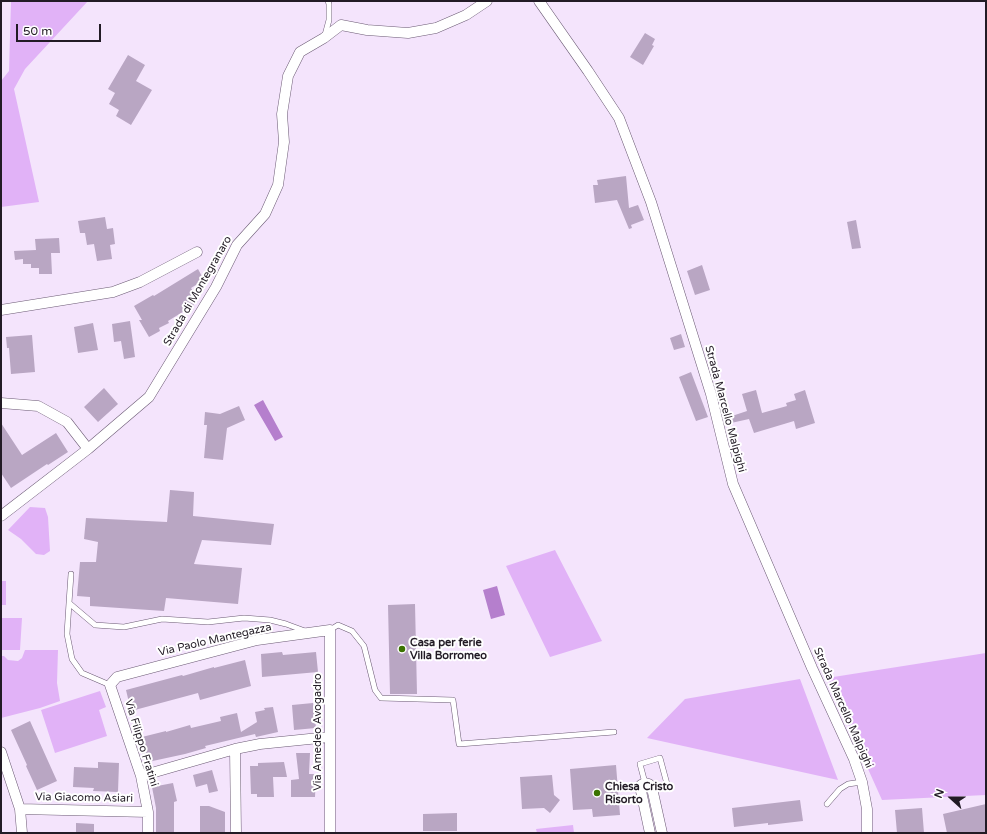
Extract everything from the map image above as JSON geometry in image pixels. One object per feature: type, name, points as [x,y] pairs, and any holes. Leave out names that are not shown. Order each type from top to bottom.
[{"type":"street","name":"Strada di Montegranaro","points":[[1,516],[88,449],[149,397],[216,287],[236,245],[266,214],[278,185],[284,142],[282,114],[288,76],[300,52],[324,38],[341,25],[367,30],[408,33],[436,28],[466,15],[487,1]]},
{"type":"street","name":"Strada Marcello Malpighi","points":[[539,1],[619,118],[651,202],[711,394],[733,484],[812,668],[854,759],[862,782],[867,809],[867,833]]},
{"type":"street","points":[[1,310],[113,292],[140,282],[197,252]]},
{"type":"street","points":[[1,403],[38,406],[67,422],[88,449]]},
{"type":"street","name":"Via Paolo Mantegazza","points":[[110,685],[118,677],[257,640],[330,630]]},
{"type":"street","name":"Via Amedeo Avogadro","points":[[330,630],[330,833]]},
{"type":"street","name":"Via Filippo Fratini","points":[[110,685],[142,776],[148,812],[148,833]]},
{"type":"street","points":[[142,776],[234,749],[260,744],[330,737]]},
{"type":"street","points":[[234,749],[236,833]]},
{"type":"street","points":[[1,752],[20,809],[22,833]]},
{"type":"street","points":[[646,787],[650,833]]},
{"type":"street","points":[[646,787],[662,833]]},
{"type":"street","name":"Via Giacomo Asiari","points":[[20,809],[148,812]]},
{"type":"lane","points":[[324,38],[329,20],[328,1]]},
{"type":"lane","points":[[71,574],[67,634],[72,659],[82,673],[110,685]]},
{"type":"lane","points":[[69,604],[95,625],[124,627],[162,619],[208,622],[244,618],[270,620],[310,633]]},
{"type":"lane","points":[[330,630],[338,625],[352,631],[364,646],[375,690],[381,698],[453,700],[459,744],[614,732]]},
{"type":"lane","points":[[660,758],[667,784],[646,787],[640,764],[660,758]]},
{"type":"lane","points":[[826,804],[840,789],[848,784],[862,782]]},
{"type":"shaded area","points":[[11,1],[88,1],[25,69],[14,89],[39,202],[1,207],[1,81],[9,71]]},
{"type":"shaded area","points":[[263,400],[283,437],[275,441],[254,405]]},
{"type":"shaded area","points":[[30,507],[45,508],[48,517],[50,551],[44,555],[36,554],[21,539],[8,530]]},
{"type":"shaded area","points":[[555,550],[602,641],[550,657],[506,566]]},
{"type":"shaded area","points":[[1,581],[6,581],[6,605],[1,605]]},
{"type":"shaded area","points":[[497,586],[505,615],[491,619],[483,590]]},
{"type":"shaded area","points":[[1,618],[22,618],[20,650],[1,650]]},
{"type":"shaded area","points":[[25,650],[58,650],[57,683],[60,701],[1,718],[1,656],[4,656],[8,660],[18,661],[22,658]]},
{"type":"shaded area","points":[[986,653],[986,795],[882,800],[827,678]]},
{"type":"shaded area","points":[[800,679],[838,780],[647,738],[685,699]]},
{"type":"shaded area","points":[[100,691],[106,707],[99,710],[107,736],[55,753],[41,710]]},
{"type":"shaded area","points":[[573,825],[574,833],[537,833],[536,829]]},
{"type":"building","points":[[645,33],[655,39],[652,45],[654,46],[643,65],[630,57]]},
{"type":"building","points":[[128,55],[145,65],[136,81],[152,90],[131,125],[116,116],[119,110],[109,104],[115,93],[108,89]]},
{"type":"building","points":[[626,176],[629,208],[638,205],[644,220],[631,225],[632,228],[629,229],[617,200],[595,203],[593,185],[598,185],[597,180]]},
{"type":"building","points":[[105,217],[107,229],[113,228],[115,244],[110,245],[112,259],[97,261],[94,244],[87,245],[85,233],[80,233],[78,221]]},
{"type":"building","points":[[856,220],[861,248],[852,249],[847,222]]},
{"type":"building","points":[[59,238],[60,253],[51,253],[52,274],[39,274],[39,268],[31,268],[31,264],[23,264],[23,259],[15,260],[14,251],[36,250],[35,239]]},
{"type":"building","points":[[702,265],[710,290],[695,295],[687,271]]},
{"type":"building","points":[[198,269],[204,280],[191,288],[195,294],[190,298],[194,305],[168,321],[169,323],[159,328],[160,331],[149,337],[139,320],[142,320],[134,306],[153,295],[154,296]]},
{"type":"building","points":[[130,321],[135,357],[124,359],[121,341],[114,342],[112,324]]},
{"type":"building","points":[[93,323],[98,350],[78,353],[74,327]]},
{"type":"building","points":[[681,334],[685,347],[674,350],[670,338]]},
{"type":"building","points":[[32,335],[35,372],[11,374],[9,348],[7,348],[6,337]]},
{"type":"building","points":[[691,372],[708,417],[696,421],[679,377]]},
{"type":"building","points":[[104,388],[118,404],[98,422],[84,407]]},
{"type":"building","points":[[756,390],[762,413],[787,406],[786,403],[796,400],[794,394],[805,390],[815,423],[796,429],[794,421],[754,433],[749,419],[731,423],[729,417],[747,411],[742,394]]},
{"type":"building","points":[[239,406],[245,420],[227,428],[223,460],[204,458],[207,425],[204,425],[205,412],[220,414]]},
{"type":"building","points":[[1,423],[22,455],[56,433],[68,452],[11,488],[1,473]]},
{"type":"building","points":[[170,490],[194,492],[193,516],[274,524],[271,545],[202,540],[194,564],[242,568],[238,604],[166,598],[164,611],[90,606],[90,597],[77,596],[80,562],[96,562],[98,542],[84,539],[86,518],[167,522]]},
{"type":"building","name":"Casa per ferie Villa Borromeo","points":[[415,604],[417,694],[390,694],[388,605]]},
{"type":"building","points":[[282,652],[283,655],[316,652],[318,672],[262,677],[261,654]]},
{"type":"building","points":[[245,660],[251,686],[200,700],[198,693],[131,711],[126,690]]},
{"type":"building","points":[[313,703],[316,728],[294,730],[292,705]]},
{"type":"building","points":[[273,707],[278,732],[256,737],[255,734],[205,746],[206,748],[185,754],[148,762],[146,753],[142,754],[138,738],[190,725],[191,728],[221,721],[220,717],[237,713],[241,732],[257,722],[255,712],[265,710],[264,708]]},
{"type":"building","points":[[30,721],[57,781],[37,790],[11,730]]},
{"type":"building","points":[[296,753],[310,753],[309,774],[316,774],[315,797],[291,797],[291,780],[299,779]]},
{"type":"building","points":[[98,762],[119,763],[118,792],[93,791],[94,788],[73,787],[74,767],[98,768]]},
{"type":"building","points":[[284,762],[287,777],[273,777],[274,797],[257,797],[257,794],[251,794],[250,766],[258,766],[258,763]]},
{"type":"building","points":[[616,765],[620,815],[593,817],[592,809],[573,810],[570,769]]},
{"type":"building","points":[[212,770],[218,791],[209,793],[207,784],[196,787],[193,775]]},
{"type":"building","points":[[552,775],[554,795],[560,800],[550,813],[544,808],[522,809],[520,777]]},
{"type":"building","points":[[173,783],[177,801],[174,802],[174,833],[156,833],[156,808],[152,787]]},
{"type":"building","points":[[800,800],[803,821],[734,827],[732,808]]},
{"type":"building","points":[[986,804],[986,833],[947,833],[943,814]]},
{"type":"building","points":[[200,806],[209,806],[225,812],[225,832],[200,832]]},
{"type":"building","points":[[922,808],[924,833],[897,833],[895,810]]},
{"type":"building","points":[[457,813],[457,831],[423,831],[423,814]]},
{"type":"building","points":[[76,823],[94,824],[94,833],[76,833]]},
{"type":"place","name":"Casa per ferie Villa Borromeo","points":[[402,649]]},
{"type":"place","name":"Chiesa Cristo Risorto","points":[[597,793]]}]
